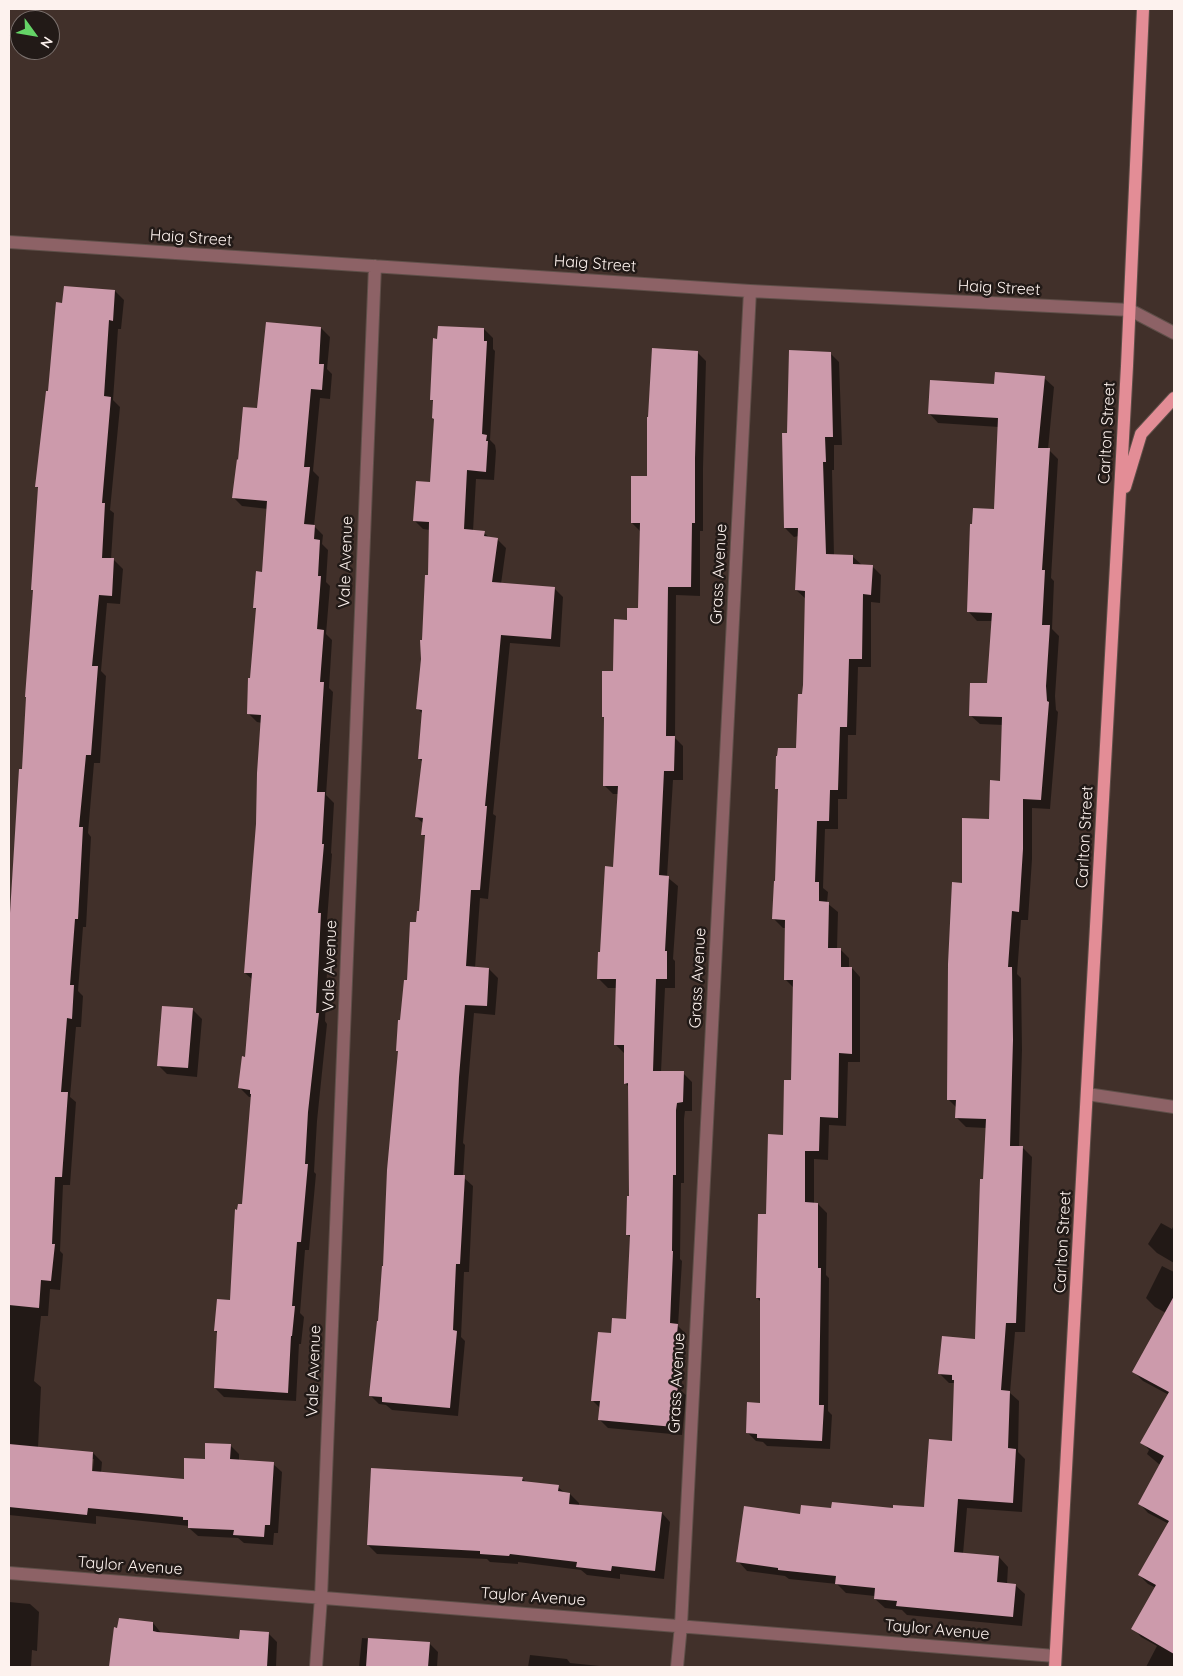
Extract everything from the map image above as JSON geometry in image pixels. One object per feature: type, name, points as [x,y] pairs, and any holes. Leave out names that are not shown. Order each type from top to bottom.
[{"type":"main road","name":"Carlton Street","points":[[1055,1661],[1130,310],[1143,9]]},
{"type":"main road","points":[[1119,508],[1141,434],[1174,398]]},
{"type":"street","name":"Haig Street","points":[[9,242],[750,291],[1130,310],[1174,333]]},
{"type":"street","name":"Vale Avenue","points":[[316,1667],[321,1597],[375,266]]},
{"type":"street","name":"Grass Avenue","points":[[677,1667],[681,1625],[750,291]]},
{"type":"street","points":[[1087,1094],[1174,1107]]},
{"type":"street","name":"Taylor Avenue","points":[[9,1573],[681,1625],[1055,1661]]},
{"type":"building","points":[[64,286],[115,290],[113,321],[109,320],[104,396],[111,397],[102,503],[105,503],[102,558],[114,558],[112,596],[99,595],[92,666],[98,666],[91,755],[86,755],[79,827],[83,827],[78,919],[75,919],[70,985],[74,985],[72,1019],[67,1018],[61,1092],[68,1092],[62,1177],[55,1177],[52,1244],[55,1244],[51,1281],[41,1280],[39,1308],[9,1305],[9,929],[19,769],[22,769],[33,590],[31,590],[38,487],[35,487],[46,391],[48,391],[56,302],[62,303]]},
{"type":"building","points":[[266,322],[321,327],[319,364],[324,364],[322,390],[311,389],[304,467],[310,467],[304,524],[315,525],[314,539],[320,540],[318,576],[321,576],[317,629],[324,630],[320,682],[324,682],[317,792],[325,792],[322,844],[324,844],[318,913],[321,913],[316,1013],[319,1013],[308,1112],[305,1164],[308,1164],[301,1242],[297,1242],[292,1306],[295,1306],[291,1336],[288,1393],[214,1388],[217,1331],[214,1331],[217,1299],[230,1300],[235,1209],[237,1210],[238,1204],[242,1204],[251,1094],[250,1090],[238,1088],[242,1056],[245,1057],[252,973],[244,973],[256,824],[261,715],[247,714],[248,678],[250,678],[256,608],[253,608],[256,571],[262,572],[267,501],[232,498],[243,407],[257,408]]},
{"type":"building","points":[[438,326],[484,328],[484,341],[487,341],[482,434],[487,435],[486,441],[488,441],[486,472],[467,470],[464,529],[485,531],[484,536],[498,538],[492,582],[555,587],[551,639],[501,635],[485,806],[487,806],[480,890],[471,890],[466,966],[489,968],[487,1006],[465,1005],[454,1175],[465,1175],[460,1264],[456,1264],[453,1330],[457,1331],[450,1408],[382,1402],[382,1397],[369,1396],[383,1266],[387,1170],[398,1051],[396,1051],[398,1020],[400,1020],[404,980],[407,980],[410,922],[416,922],[417,911],[419,911],[425,835],[421,835],[423,818],[415,817],[422,759],[418,759],[422,710],[416,709],[421,659],[420,640],[422,640],[425,575],[428,575],[429,522],[413,521],[416,481],[430,482],[434,419],[432,418],[433,400],[430,400],[433,338],[437,339]]},
{"type":"building","points":[[652,348],[698,351],[695,523],[692,523],[691,587],[668,587],[666,736],[675,736],[674,771],[664,771],[659,875],[669,876],[665,951],[667,951],[667,979],[656,979],[653,1071],[684,1071],[683,1102],[677,1103],[676,1110],[676,1175],[673,1175],[673,1251],[670,1323],[678,1324],[672,1385],[678,1385],[674,1427],[598,1420],[600,1401],[591,1401],[598,1332],[611,1333],[612,1318],[626,1319],[630,1235],[626,1235],[627,1196],[629,1196],[628,1083],[624,1084],[624,1045],[614,1045],[616,979],[597,979],[605,866],[613,867],[618,786],[603,786],[604,717],[602,717],[602,671],[613,671],[614,619],[627,620],[627,608],[638,608],[640,523],[631,523],[631,476],[647,476],[647,417]]},
{"type":"building","points":[[789,350],[831,352],[833,437],[825,437],[826,462],[823,462],[826,554],[853,555],[853,564],[873,565],[871,595],[863,594],[862,659],[849,659],[847,727],[840,727],[838,790],[830,790],[829,821],[817,821],[815,882],[819,882],[819,901],[829,902],[828,948],[841,948],[841,967],[852,967],[852,1054],[839,1053],[838,1118],[820,1117],[819,1151],[805,1151],[805,1202],[818,1203],[818,1268],[821,1268],[819,1405],[824,1405],[822,1441],[757,1438],[757,1434],[746,1433],[747,1402],[760,1403],[760,1298],[756,1298],[758,1214],[766,1214],[768,1134],[783,1135],[784,1080],[791,1080],[793,980],[784,980],[785,920],[772,919],[778,789],[775,789],[776,756],[778,748],[796,748],[798,694],[802,694],[803,685],[805,591],[795,590],[798,528],[784,528],[782,433],[787,433]]},
{"type":"building","points":[[995,372],[1045,376],[1038,448],[1050,448],[1042,570],[1045,570],[1042,625],[1050,625],[1046,686],[1047,701],[1049,702],[1041,800],[1023,799],[1023,849],[1019,912],[1012,911],[1008,967],[1012,967],[1013,1040],[1010,1146],[1023,1146],[1016,1323],[1006,1323],[1001,1390],[1010,1391],[1008,1448],[1016,1449],[1013,1503],[958,1499],[954,1552],[999,1556],[997,1582],[1016,1584],[1013,1617],[896,1606],[897,1601],[874,1599],[875,1588],[835,1584],[836,1576],[778,1570],[778,1568],[736,1562],[744,1506],[800,1514],[801,1505],[831,1508],[832,1502],[893,1508],[893,1505],[924,1507],[929,1439],[952,1441],[954,1380],[952,1380],[952,1375],[938,1374],[942,1336],[975,1339],[980,1179],[983,1179],[986,1119],[955,1118],[956,1100],[947,1100],[948,964],[952,882],[962,883],[962,818],[989,819],[990,780],[1000,781],[1002,717],[969,716],[970,683],[987,683],[992,613],[967,612],[970,524],[972,524],[973,508],[994,509],[998,418],[928,414],[930,380],[994,384]]},
{"type":"building","points":[[162,1006],[193,1008],[188,1068],[157,1066]]},
{"type":"building","points":[[1174,1296],[1174,1654],[1131,1629],[1156,1585],[1138,1575],[1169,1521],[1138,1504],[1164,1456],[1140,1443],[1169,1392],[1132,1372]]},
{"type":"building","points":[[205,1443],[231,1444],[230,1459],[274,1462],[270,1525],[265,1525],[264,1537],[233,1535],[234,1530],[188,1528],[188,1520],[183,1520],[183,1517],[88,1508],[87,1515],[9,1507],[9,1444],[93,1452],[92,1471],[184,1479],[184,1458],[205,1459]]},
{"type":"building","points":[[371,1468],[523,1477],[522,1481],[559,1485],[558,1491],[570,1493],[569,1504],[662,1512],[655,1571],[612,1566],[611,1571],[576,1567],[577,1562],[510,1554],[509,1556],[480,1554],[480,1551],[367,1545]]},
{"type":"building","points":[[119,1618],[153,1622],[153,1631],[157,1632],[239,1639],[240,1630],[269,1632],[267,1667],[109,1667],[114,1627],[117,1628]]},
{"type":"building","points":[[368,1638],[430,1642],[428,1667],[366,1667]]}]
